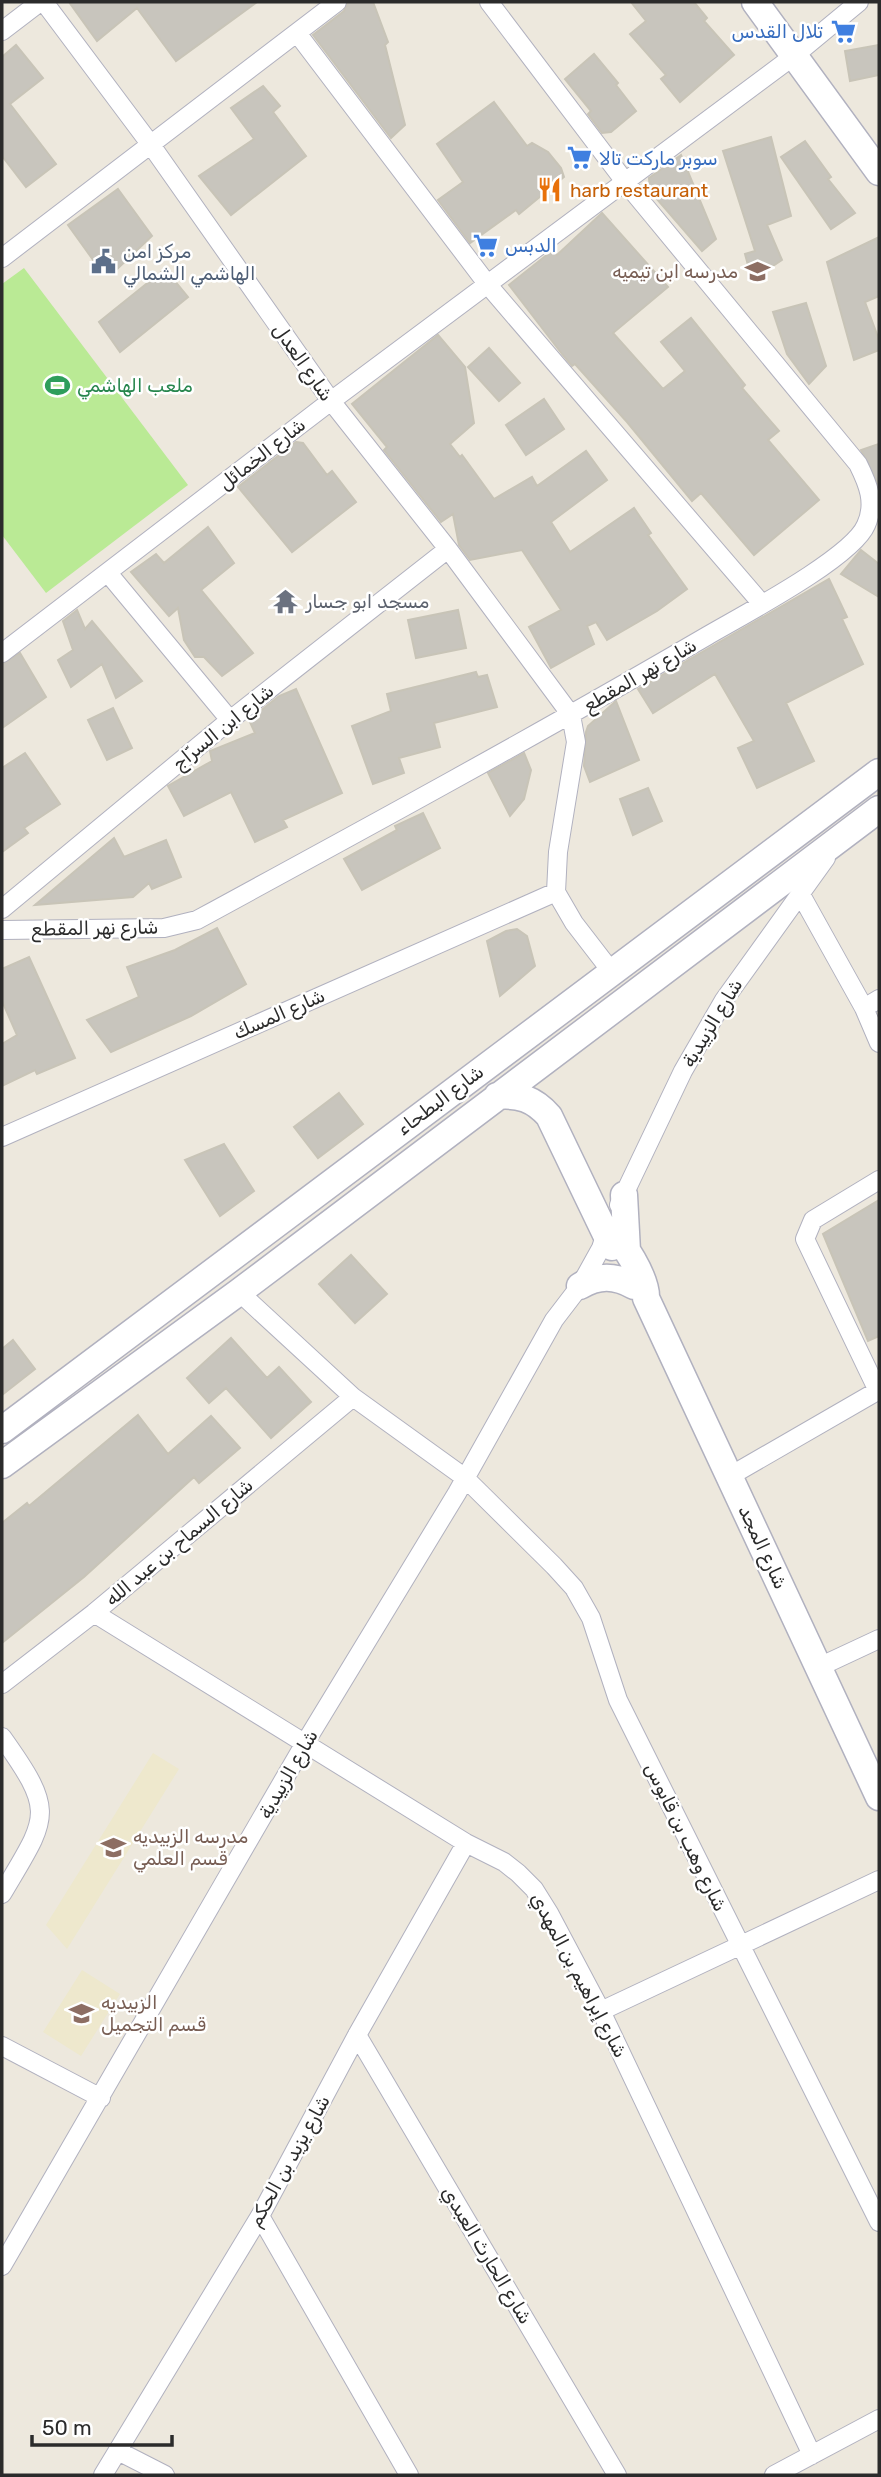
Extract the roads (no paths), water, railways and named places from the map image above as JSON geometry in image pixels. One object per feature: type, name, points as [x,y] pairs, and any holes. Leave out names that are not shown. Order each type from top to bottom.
[{"type":"street","points":[[2,31],[42,2]]},
{"type":"street","name":"شارع العدل","points":[[42,2],[151,145],[331,401],[447,549],[571,715]]},
{"type":"street","points":[[2,258],[337,2]]},
{"type":"street","points":[[489,2],[626,183]]},
{"type":"street","points":[[755,2],[879,172]]},
{"type":"street","name":"شارع الخمائل","points":[[2,653],[331,401],[795,55],[859,2]]},
{"type":"street","points":[[297,33],[488,285],[762,604]]},
{"type":"street","name":"شارع نهر المقطع","points":[[2,930],[164,928],[197,920],[571,715],[762,604],[840,553],[873,524],[872,501],[858,464],[626,183]]},
{"type":"street","name":"شارع ابن السرّاج","points":[[2,909],[230,720],[447,549]]},
{"type":"street","points":[[108,573],[230,720]]},
{"type":"street","points":[[571,715],[576,742],[558,852],[556,892],[574,923],[611,971]]},
{"type":"street","name":"شارع البطحاء","points":[[2,1430],[879,772]]},
{"type":"street","name":"شارع البطحاء","points":[[2,1465],[239,1292],[879,808]]},
{"type":"street","name":"شارع الزبيدية","points":[[2,2266],[554,1320],[580,1286],[601,1248],[606,1231],[683,1071],[718,1009],[845,832]]},
{"type":"street","name":"شارع المسك","points":[[2,1137],[556,892]]},
{"type":"street","points":[[800,893],[871,1003],[879,1043]]},
{"type":"street","name":"شارع المجد","points":[[497,1096],[520,1096],[541,1107],[549,1116],[606,1231],[640,1292],[730,1476],[879,1797]]},
{"type":"street","points":[[730,1476],[878,1390],[805,1239],[813,1220],[879,1180]]},
{"type":"street","points":[[624,1195],[627,1253]]},
{"type":"street","name":"شارع الزبيدية","points":[[554,1320],[557,1303],[581,1261],[595,1238],[606,1231]]},
{"type":"street","name":"شارع المجد","points":[[606,1231],[616,1236],[644,1281],[640,1292]]},
{"type":"street","points":[[220,1267],[239,1292]]},
{"type":"street","points":[[580,1286],[601,1277],[624,1280],[640,1292]]},
{"type":"street","name":"شارع وهب بن قابوس","points":[[239,1292],[353,1397],[464,1477],[574,1588],[591,1618],[618,1700],[879,2222]]},
{"type":"street","name":"شارع السماح بن عبد الله","points":[[2,1684],[94,1613],[353,1397]]},
{"type":"street","name":"شارع إبراهيم بن المهدي","points":[[94,1613],[466,1843],[504,1862],[534,1889],[601,2011],[811,2455]]},
{"type":"street","points":[[819,1667],[879,1639]]},
{"type":"street","points":[[2,1737],[37,1792],[41,1816],[33,1840],[2,1894]]},
{"type":"street","name":"شارع يزيد بن الحكم","points":[[103,2475],[260,2216],[357,2035],[466,1843]]},
{"type":"street","points":[[601,2011],[879,1880]]},
{"type":"street","name":"شارع الحارث العبدي","points":[[357,2035],[617,2475]]},
{"type":"street","points":[[2,2046],[101,2098]]},
{"type":"street","points":[[260,2216],[409,2475]]},
{"type":"street","points":[[774,2475],[879,2419]]},
{"type":"street","points":[[118,2451],[165,2475]]},
{"type":"place","name":"تلال القدس","points":[[843,31]]},
{"type":"place","name":"سوبر ماركت تالا","points":[[579,158]]},
{"type":"place","name":"harb restaurant","points":[[550,190]]},
{"type":"place","name":"الدبس","points":[[485,245]]},
{"type":"place","name":"مركز امن الهاشمي الشمالي","points":[[103,262]]},
{"type":"place","name":"مدرسه ابن تيميه","points":[[758,271]]},
{"type":"place","name":"ملعب الهاشمي","points":[[57,385]]},
{"type":"place","name":"مسجد ابو جسار","points":[[286,601]]},
{"type":"place","name":"مدرسه الزبيديه قسم العلمي","points":[[113,1847]]},
{"type":"place","name":"الزبيديه قسم التجميل","points":[[81,2013]]}]
